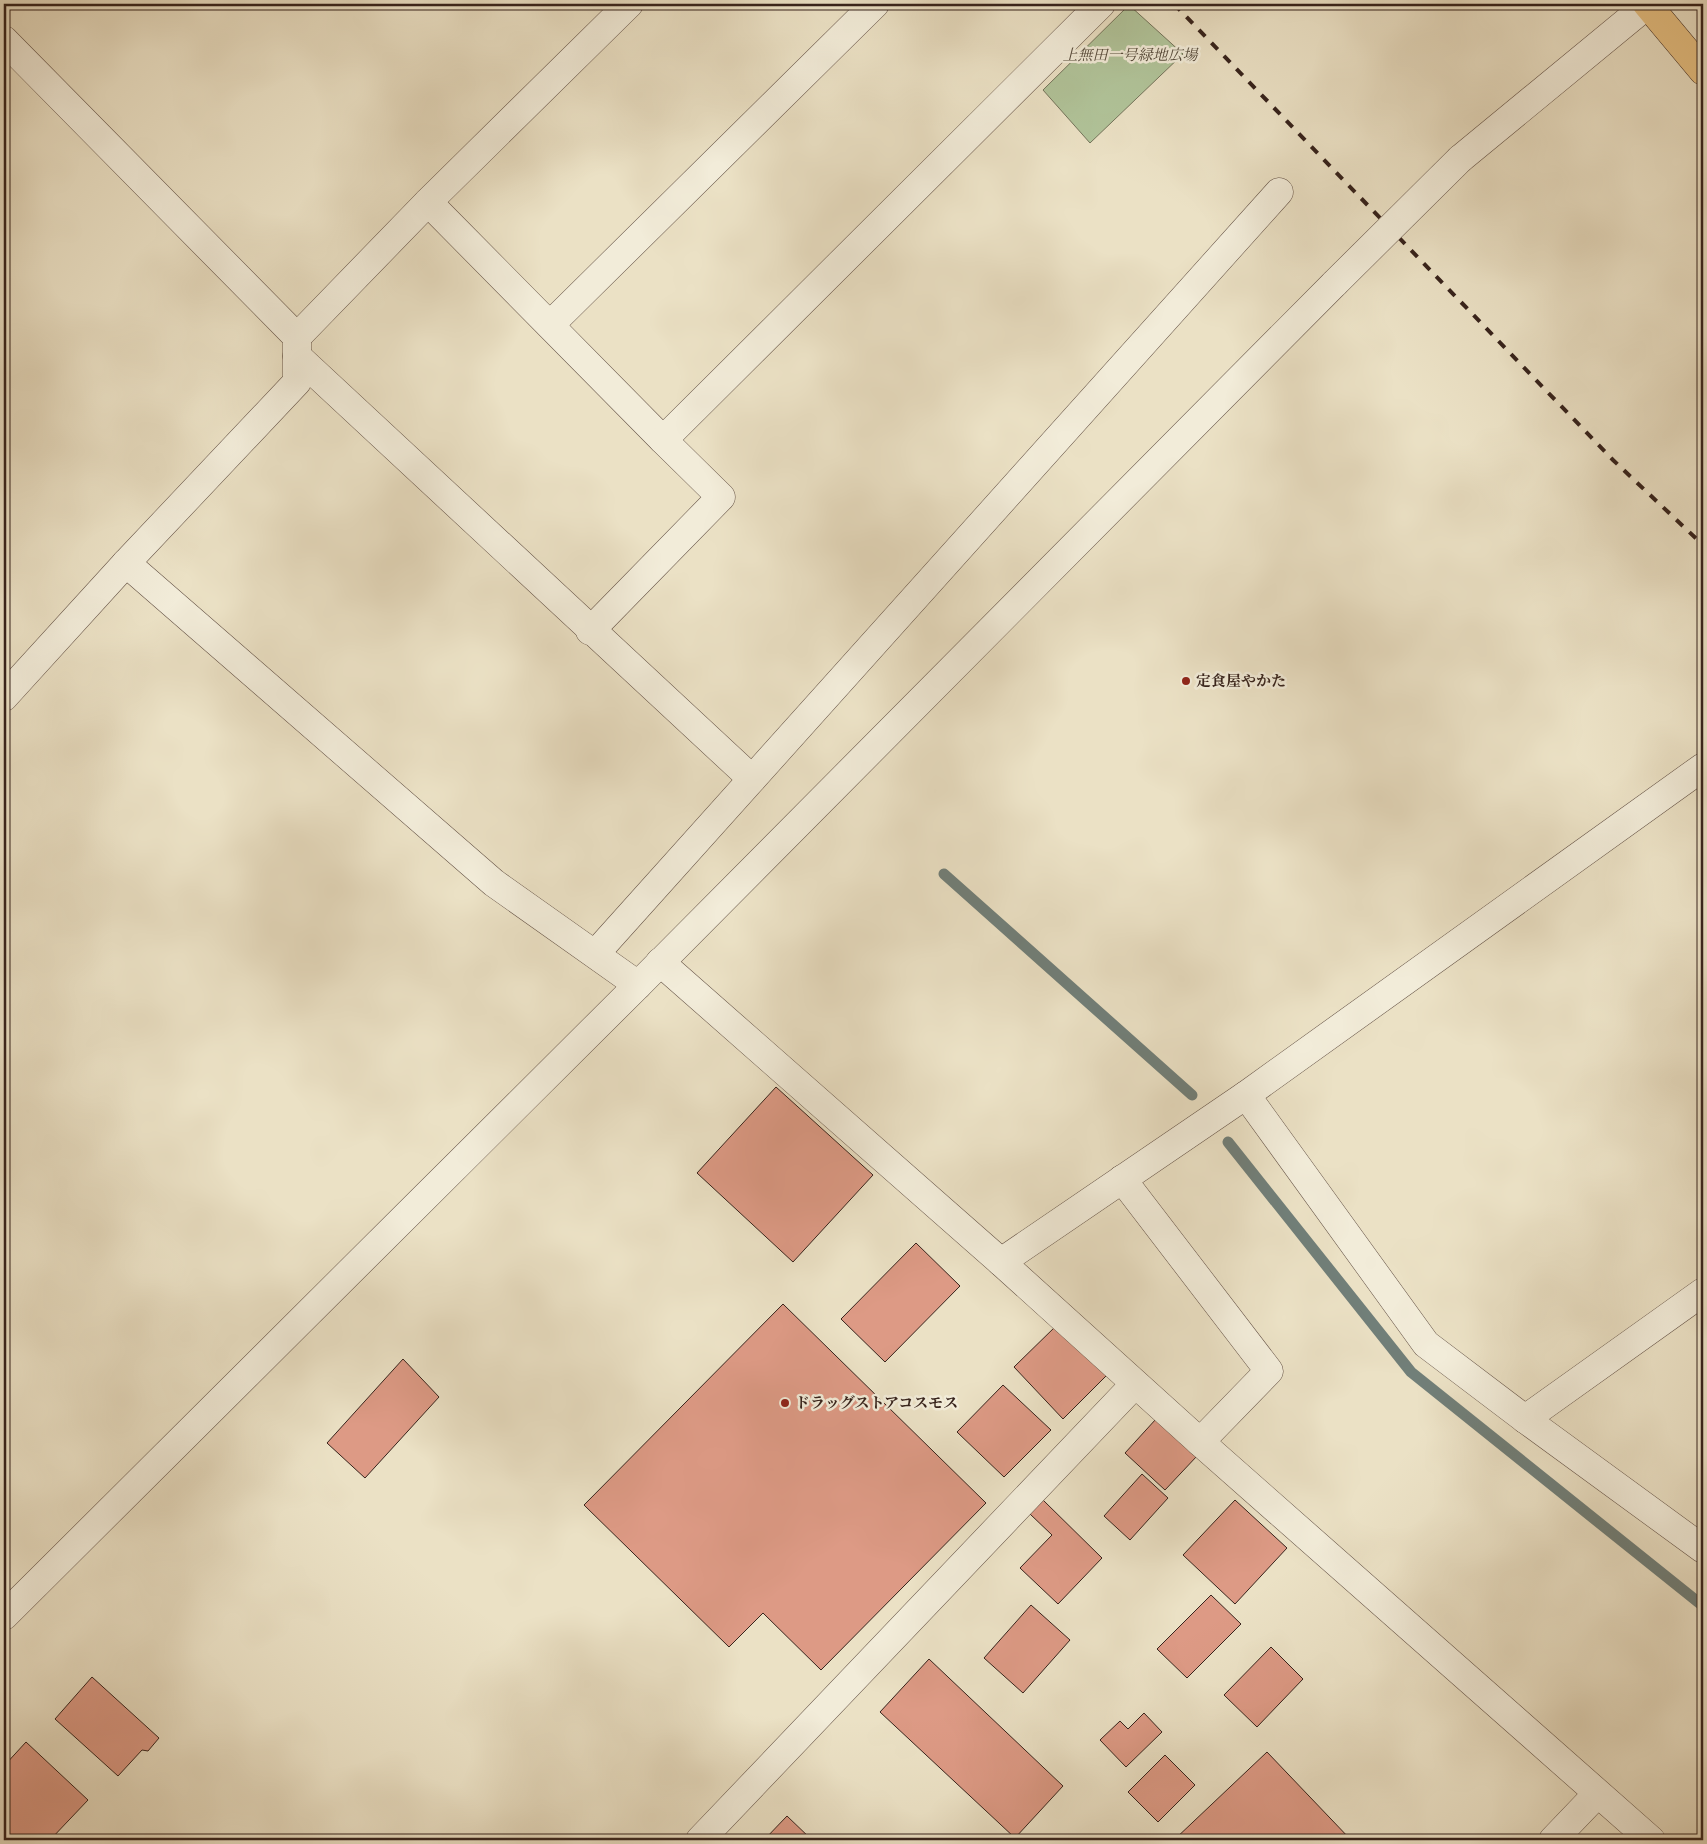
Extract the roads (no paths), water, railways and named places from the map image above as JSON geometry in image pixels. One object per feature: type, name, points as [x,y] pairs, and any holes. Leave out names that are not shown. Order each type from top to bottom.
[{"type":"main road","points":[[1649,4],[1703,71]]},
{"type":"street","points":[[4,697],[126,563],[298,382],[297,346],[428,202],[629,4]]},
{"type":"street","points":[[550,326],[876,4]]},
{"type":"street","points":[[663,440],[1101,4]]},
{"type":"street","points":[[4,1616],[638,986],[1460,159],[1649,4]]},
{"type":"street","points":[[4,40],[297,346],[590,631],[752,780]]},
{"type":"street","points":[[596,953],[1279,192]]},
{"type":"street","points":[[428,202],[720,497],[590,631]]},
{"type":"street","points":[[126,563],[494,883],[596,953],[638,986]]},
{"type":"street","points":[[1001,1262],[1246,1095],[1703,767]]},
{"type":"street","points":[[660,962],[1001,1262],[1200,1442],[1650,1840]]},
{"type":"street","points":[[1246,1095],[1426,1344],[1525,1419],[1702,1545]]},
{"type":"street","points":[[1122,1180],[1269,1371],[1200,1442]]},
{"type":"street","points":[[1525,1419],[1703,1292]]},
{"type":"street","points":[[700,1840],[1135,1384]]},
{"type":"street","points":[[1553,1840],[1597,1794]]},
{"type":"waterway","points":[[944,874],[1192,1095]]},
{"type":"waterway","points":[[1228,1142],[1411,1372],[1703,1606]]},
{"type":"railway","points":[[1174,4],[1613,460],[1703,545]]},
{"type":"place","name":"定食屋やかた","points":[[1186,681]]},
{"type":"place","name":"ドラッグストアコスモス","points":[[785,1403]]},
{"type":"park label","name":"上無田一号緑地広場","points":[[1130,55]]}]
